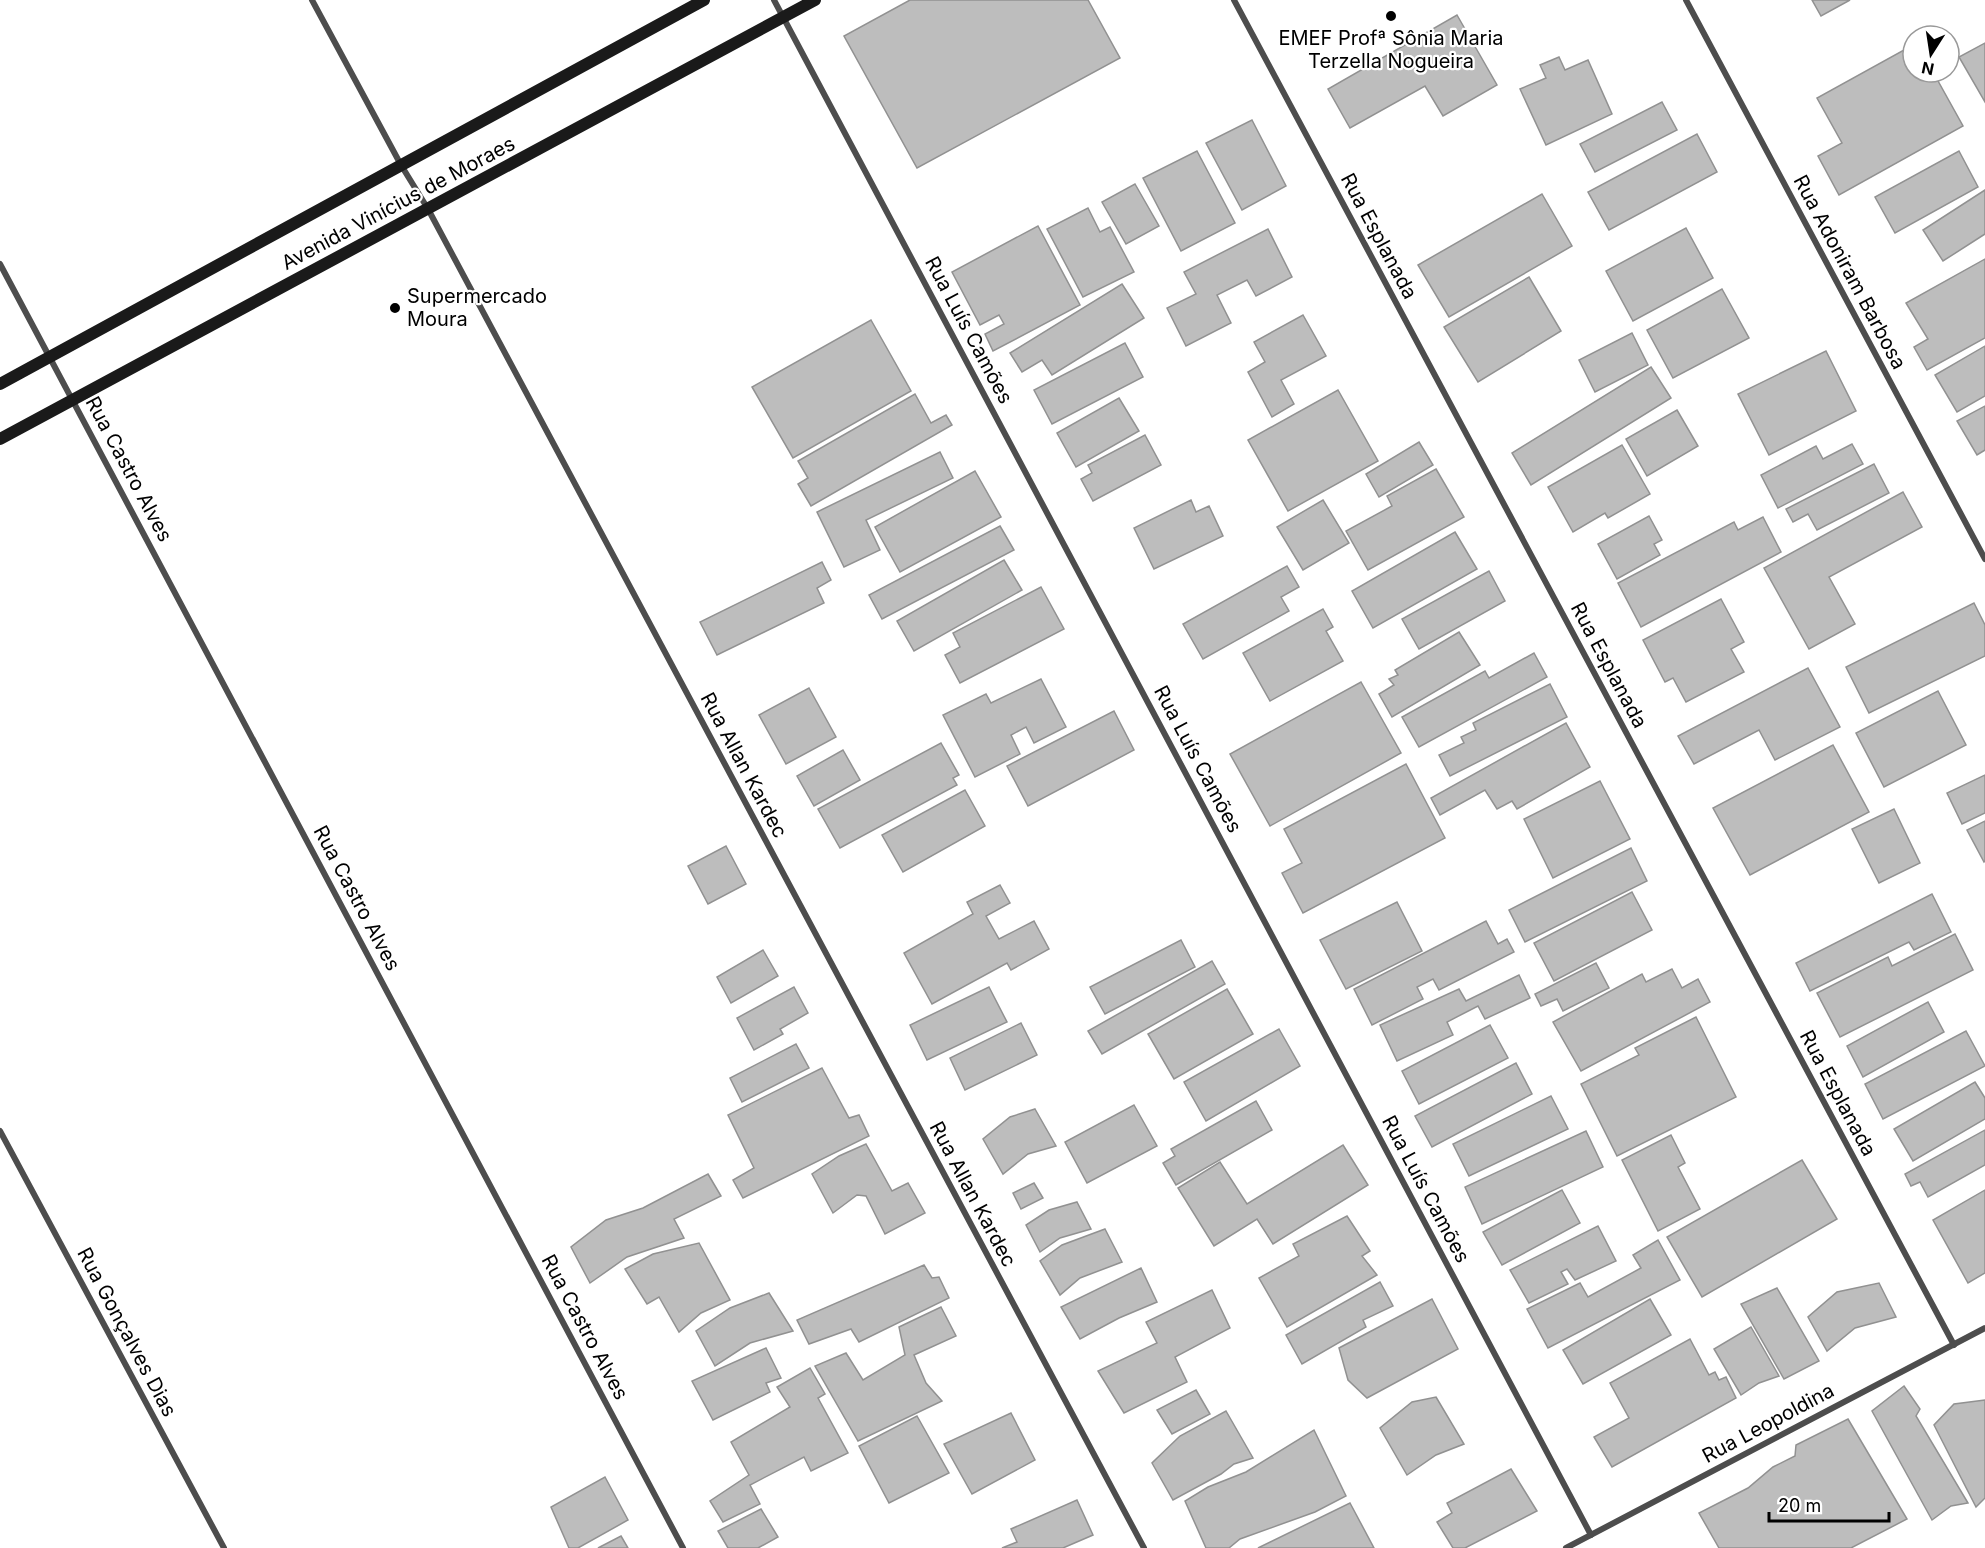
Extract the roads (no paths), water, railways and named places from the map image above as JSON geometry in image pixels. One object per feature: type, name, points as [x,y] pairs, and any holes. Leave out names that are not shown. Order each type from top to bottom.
[{"type":"street","name":"Rua Allan Kardec","points":[[312,0],[400,165],[428,209],[1144,1548]]},
{"type":"street","name":"Avenida Vinícius de Moraes","points":[[0,384],[704,0]]},
{"type":"street","name":"Rua Luís Camões","points":[[774,0],[1591,1535]]},
{"type":"street","name":"Avenida Vinícius de Moraes","points":[[0,439],[815,0]]},
{"type":"street","name":"Rua Esplanada","points":[[1234,0],[1954,1345]]},
{"type":"street","name":"Rua Adoniram Barbosa","points":[[1686,0],[1985,559]]},
{"type":"street","name":"Rua Castro Alves","points":[[0,264],[683,1548]]},
{"type":"street","name":"Rua Gonçalves Dias","points":[[0,1131],[224,1548]]},
{"type":"street","name":"Rua Leopoldina","points":[[1566,1548],[1985,1328]]},
{"type":"place","name":"EMEF Profª Sônia Maria Terzella Nogueira","points":[[1391,16]]},
{"type":"place","name":"Supermercado Moura","points":[[395,308]]}]
